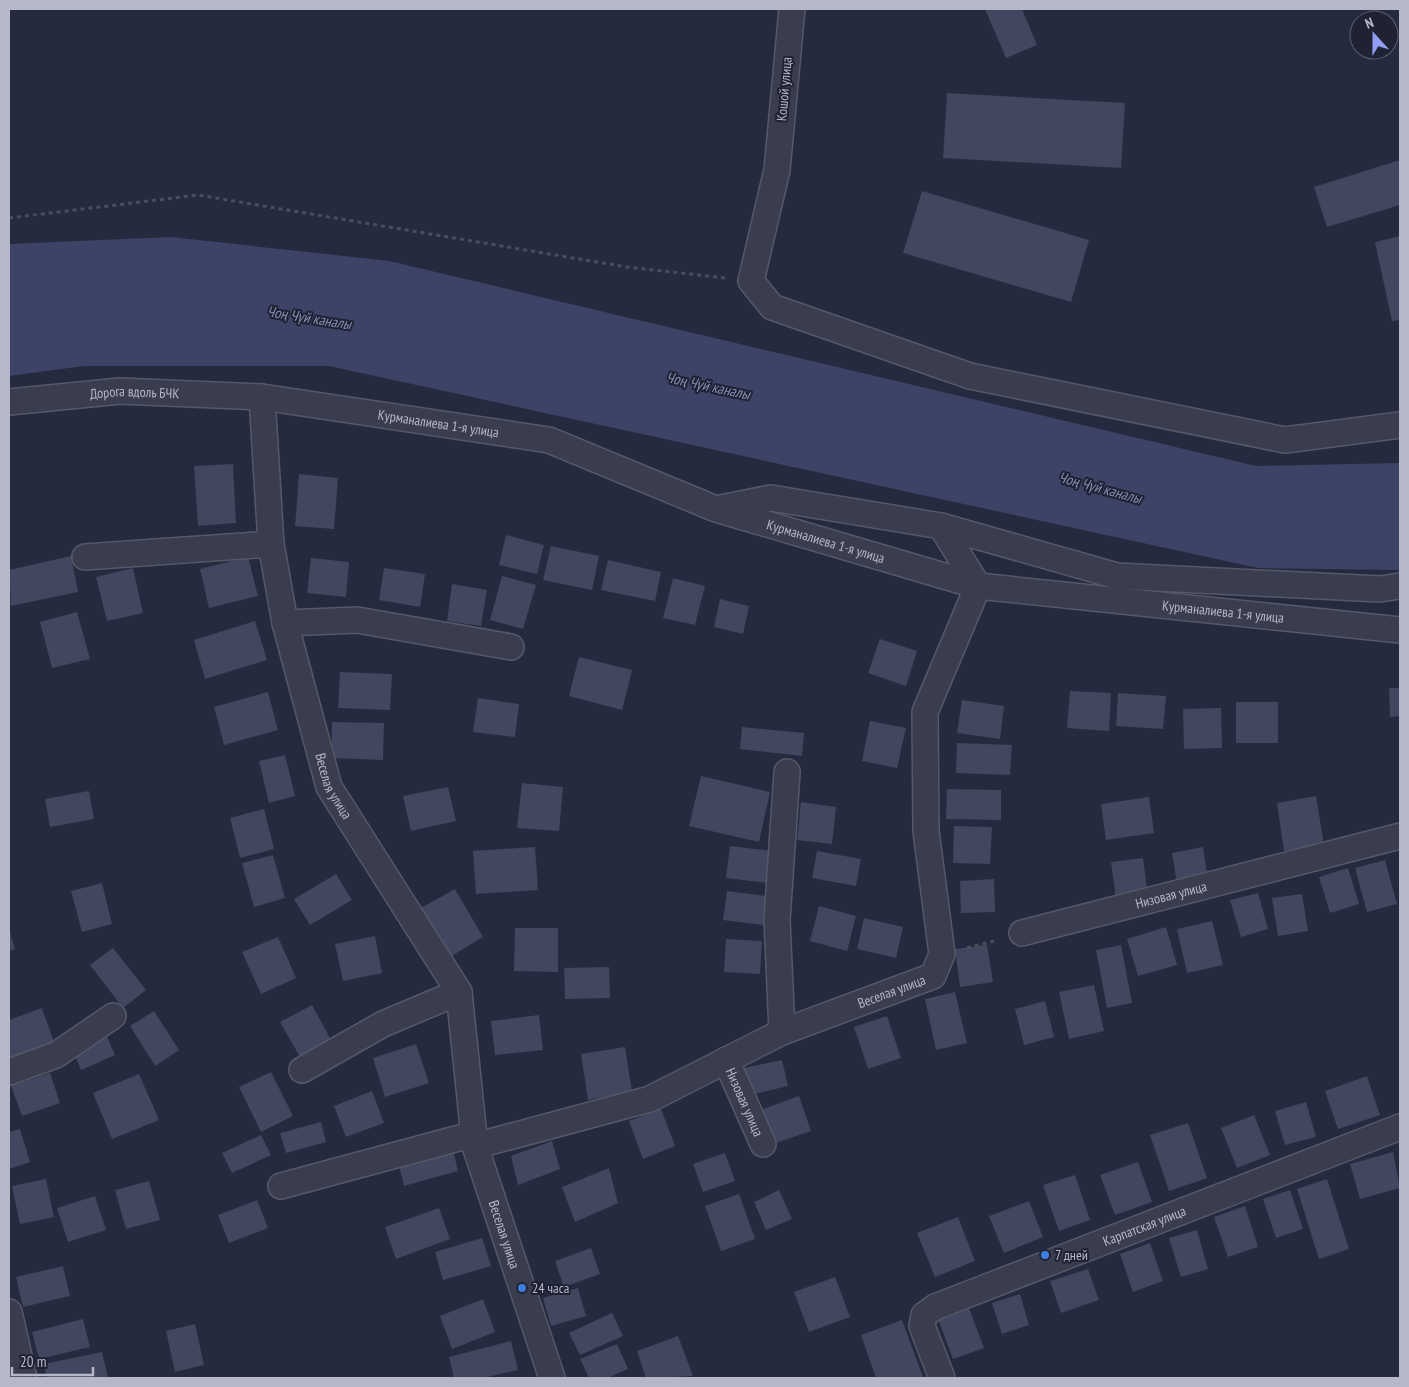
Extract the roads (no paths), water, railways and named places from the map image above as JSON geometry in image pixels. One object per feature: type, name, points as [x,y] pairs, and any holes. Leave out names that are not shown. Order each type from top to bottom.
[{"type":"street","name":"Кошой улица","points":[[792,9],[777,170],[751,281],[772,308],[970,376],[1285,440],[1400,425]]},
{"type":"street","name":"Дорога вдоль БЧК","points":[[9,402],[120,391],[262,397]]},
{"type":"street","name":"Курманалиева 1-я улица","points":[[262,397],[549,440],[716,509],[978,586],[1400,630]]},
{"type":"street","name":"Веселая улица","points":[[262,397],[270,544],[285,623],[329,788],[458,992],[474,1140],[552,1378]]},
{"type":"street","points":[[716,509],[771,498],[941,526],[1116,576],[1390,588],[1400,604]]},
{"type":"street","points":[[941,526],[978,586]]},
{"type":"street","points":[[85,557],[270,544]]},
{"type":"street","name":"Веселая улица","points":[[474,1140],[650,1099],[782,1032],[933,976],[942,954],[926,831],[925,712],[978,586]]},
{"type":"street","points":[[285,623],[357,620],[512,648]]},
{"type":"street","points":[[782,1032],[777,920],[787,772]]},
{"type":"street","name":"Низовая улица","points":[[1022,934],[1400,836]]},
{"type":"street","points":[[302,1070],[383,1024],[458,992]]},
{"type":"street","points":[[9,1072],[56,1055],[113,1016]]},
{"type":"street","name":"Низовая улица","points":[[726,1060],[763,1144]]},
{"type":"street","name":"Карпатская улица","points":[[942,1378],[922,1326],[924,1315],[935,1307],[1400,1127]]},
{"type":"street","points":[[281,1186],[474,1140]]},
{"type":"street","points":[[9,1312],[24,1378]]},
{"type":"water","name":"Чоң Чүй каналы","points":[[171,237],[389,261],[1256,466],[1400,463],[1400,570],[1258,568],[329,366],[84,366],[9,376],[9,244]]},
{"type":"place","name":"7 дней","points":[[1045,1255]]},
{"type":"place","name":"24 часа","points":[[522,1288]]}]
